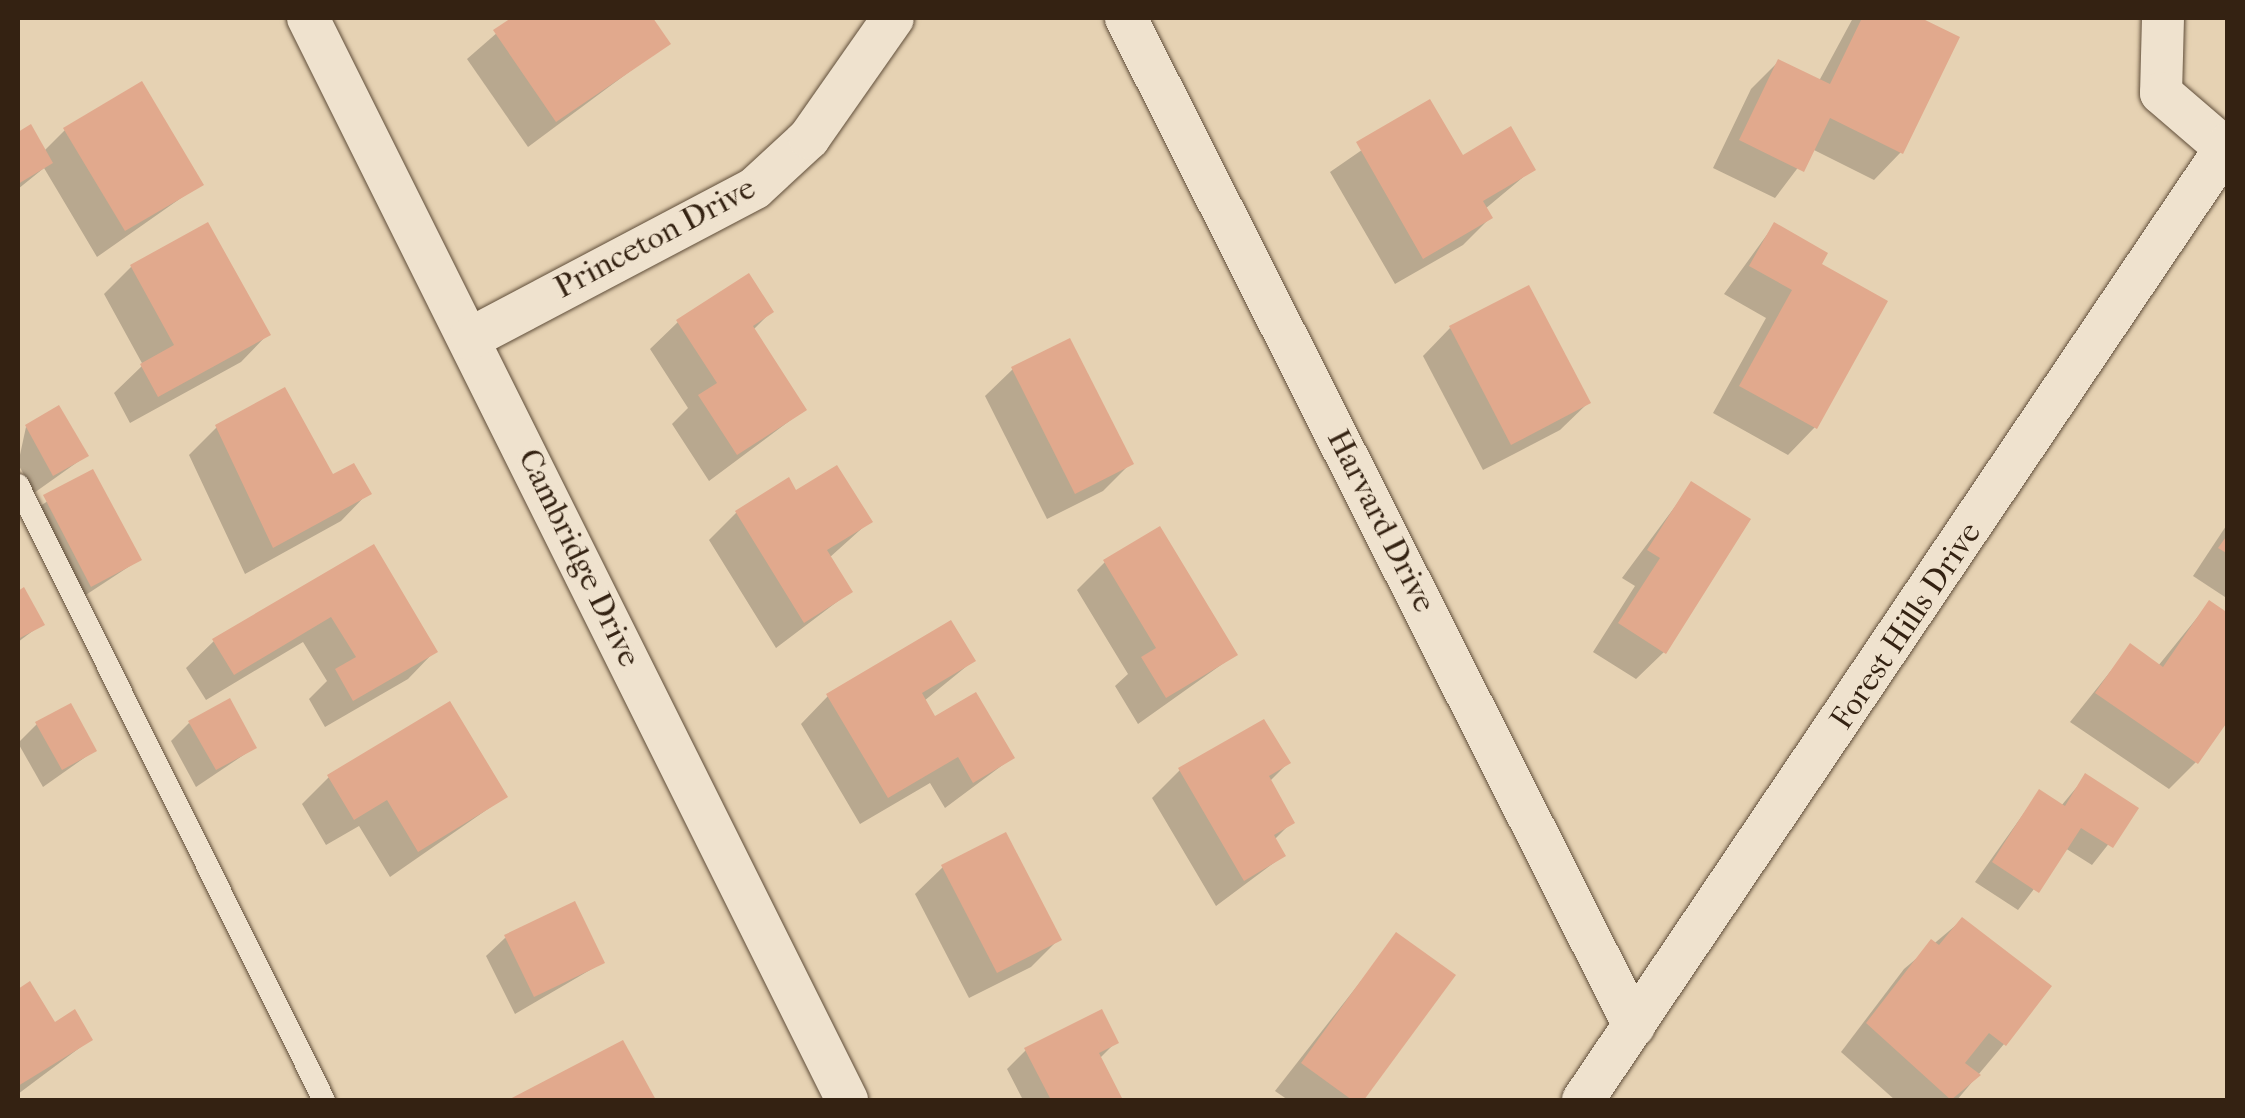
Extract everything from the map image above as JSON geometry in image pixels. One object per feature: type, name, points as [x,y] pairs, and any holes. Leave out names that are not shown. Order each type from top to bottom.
[{"type":"street","name":"Princeton Drive","points":[[468,339],[755,188],[809,138],[892,18]]},
{"type":"street","name":"Harvard Drive","points":[[1126,18],[1634,1026]]},
{"type":"street","name":"Forest Hills Drive","points":[[1583,1100],[2226,146],[2161,93],[2163,18]]},
{"type":"street","name":"Cambridge Drive","points":[[316,21],[468,339],[848,1100]]},
{"type":"lane","points":[[18,485],[324,1100]]},
{"type":"building","points":[[511,18],[653,18],[671,44],[556,122],[493,30]]},
{"type":"building","points":[[1862,18],[1921,18],[1960,37],[1903,154],[1830,118],[1804,172],[1739,140],[1778,59],[1830,84]]},
{"type":"building","points":[[142,81],[204,185],[125,231],[63,128]]},
{"type":"building","points":[[1430,99],[1463,155],[1511,126],[1536,170],[1483,201],[1493,218],[1423,259],[1356,142]]},
{"type":"building","points":[[31,124],[53,163],[18,184],[18,132]]},
{"type":"building","points":[[208,222],[271,335],[158,397],[140,364],[174,345],[130,265]]},
{"type":"building","points":[[1774,222],[1828,253],[1822,264],[1888,301],[1817,429],[1739,386],[1792,290],[1749,266]]},
{"type":"building","points":[[749,273],[774,312],[753,326],[807,410],[737,455],[698,395],[717,383],[676,320]]},
{"type":"building","points":[[1529,285],[1591,403],[1511,445],[1449,326]]},
{"type":"building","points":[[1070,338],[1134,464],[1075,494],[1011,367]]},
{"type":"building","points":[[285,387],[333,474],[354,463],[372,494],[273,548],[215,425]]},
{"type":"building","points":[[59,405],[89,456],[53,476],[25,425]]},
{"type":"building","points":[[837,465],[873,522],[827,550],[853,592],[804,623],[735,511],[789,477],[796,490]]},
{"type":"building","points":[[93,469],[142,560],[91,587],[43,495]]},
{"type":"building","points":[[1691,481],[1751,519],[1666,654],[1618,623],[1660,558],[1647,550]]},
{"type":"building","points":[[1160,526],[1238,655],[1166,698],[1141,657],[1156,648],[1103,560]]},
{"type":"building","points":[[2228,534],[2228,554],[2218,548]]},
{"type":"building","points":[[374,544],[438,652],[353,701],[335,669],[356,657],[331,617],[234,675],[212,639]]},
{"type":"building","points":[[24,587],[45,625],[18,639],[18,591]]},
{"type":"building","points":[[2209,600],[2228,613],[2228,721],[2198,764],[2095,693],[2130,643],[2163,667]]},
{"type":"building","points":[[951,620],[976,661],[922,693],[935,716],[976,692],[1015,758],[973,783],[958,757],[888,798],[826,694]]},
{"type":"building","points":[[230,698],[257,748],[216,770],[188,721]]},
{"type":"building","points":[[450,701],[508,797],[418,852],[387,800],[354,820],[327,775]]},
{"type":"building","points":[[71,703],[97,751],[62,770],[35,722]]},
{"type":"building","points":[[1264,719],[1291,763],[1269,776],[1295,823],[1274,835],[1286,856],[1244,881],[1178,768]]},
{"type":"building","points":[[2085,773],[2139,808],[2113,848],[2081,828],[2039,893],[1992,862],[2039,789],[2065,806]]},
{"type":"building","points":[[1006,832],[1062,940],[997,973],[941,865]]},
{"type":"building","points":[[575,901],[605,963],[534,997],[504,935]]},
{"type":"building","points":[[1962,917],[2052,986],[2006,1046],[1989,1033],[1965,1063],[1981,1075],[1951,1100],[1866,1023],[1931,939],[1939,945]]},
{"type":"building","points":[[1396,932],[1456,975],[1364,1100],[1352,1100],[1301,1063]]},
{"type":"building","points":[[30,981],[55,1022],[75,1009],[93,1040],[18,1086],[18,989]]},
{"type":"building","points":[[1102,1009],[1119,1043],[1099,1053],[1123,1100],[1051,1100],[1024,1048]]},
{"type":"building","points":[[623,1040],[656,1100],[508,1100]]}]
